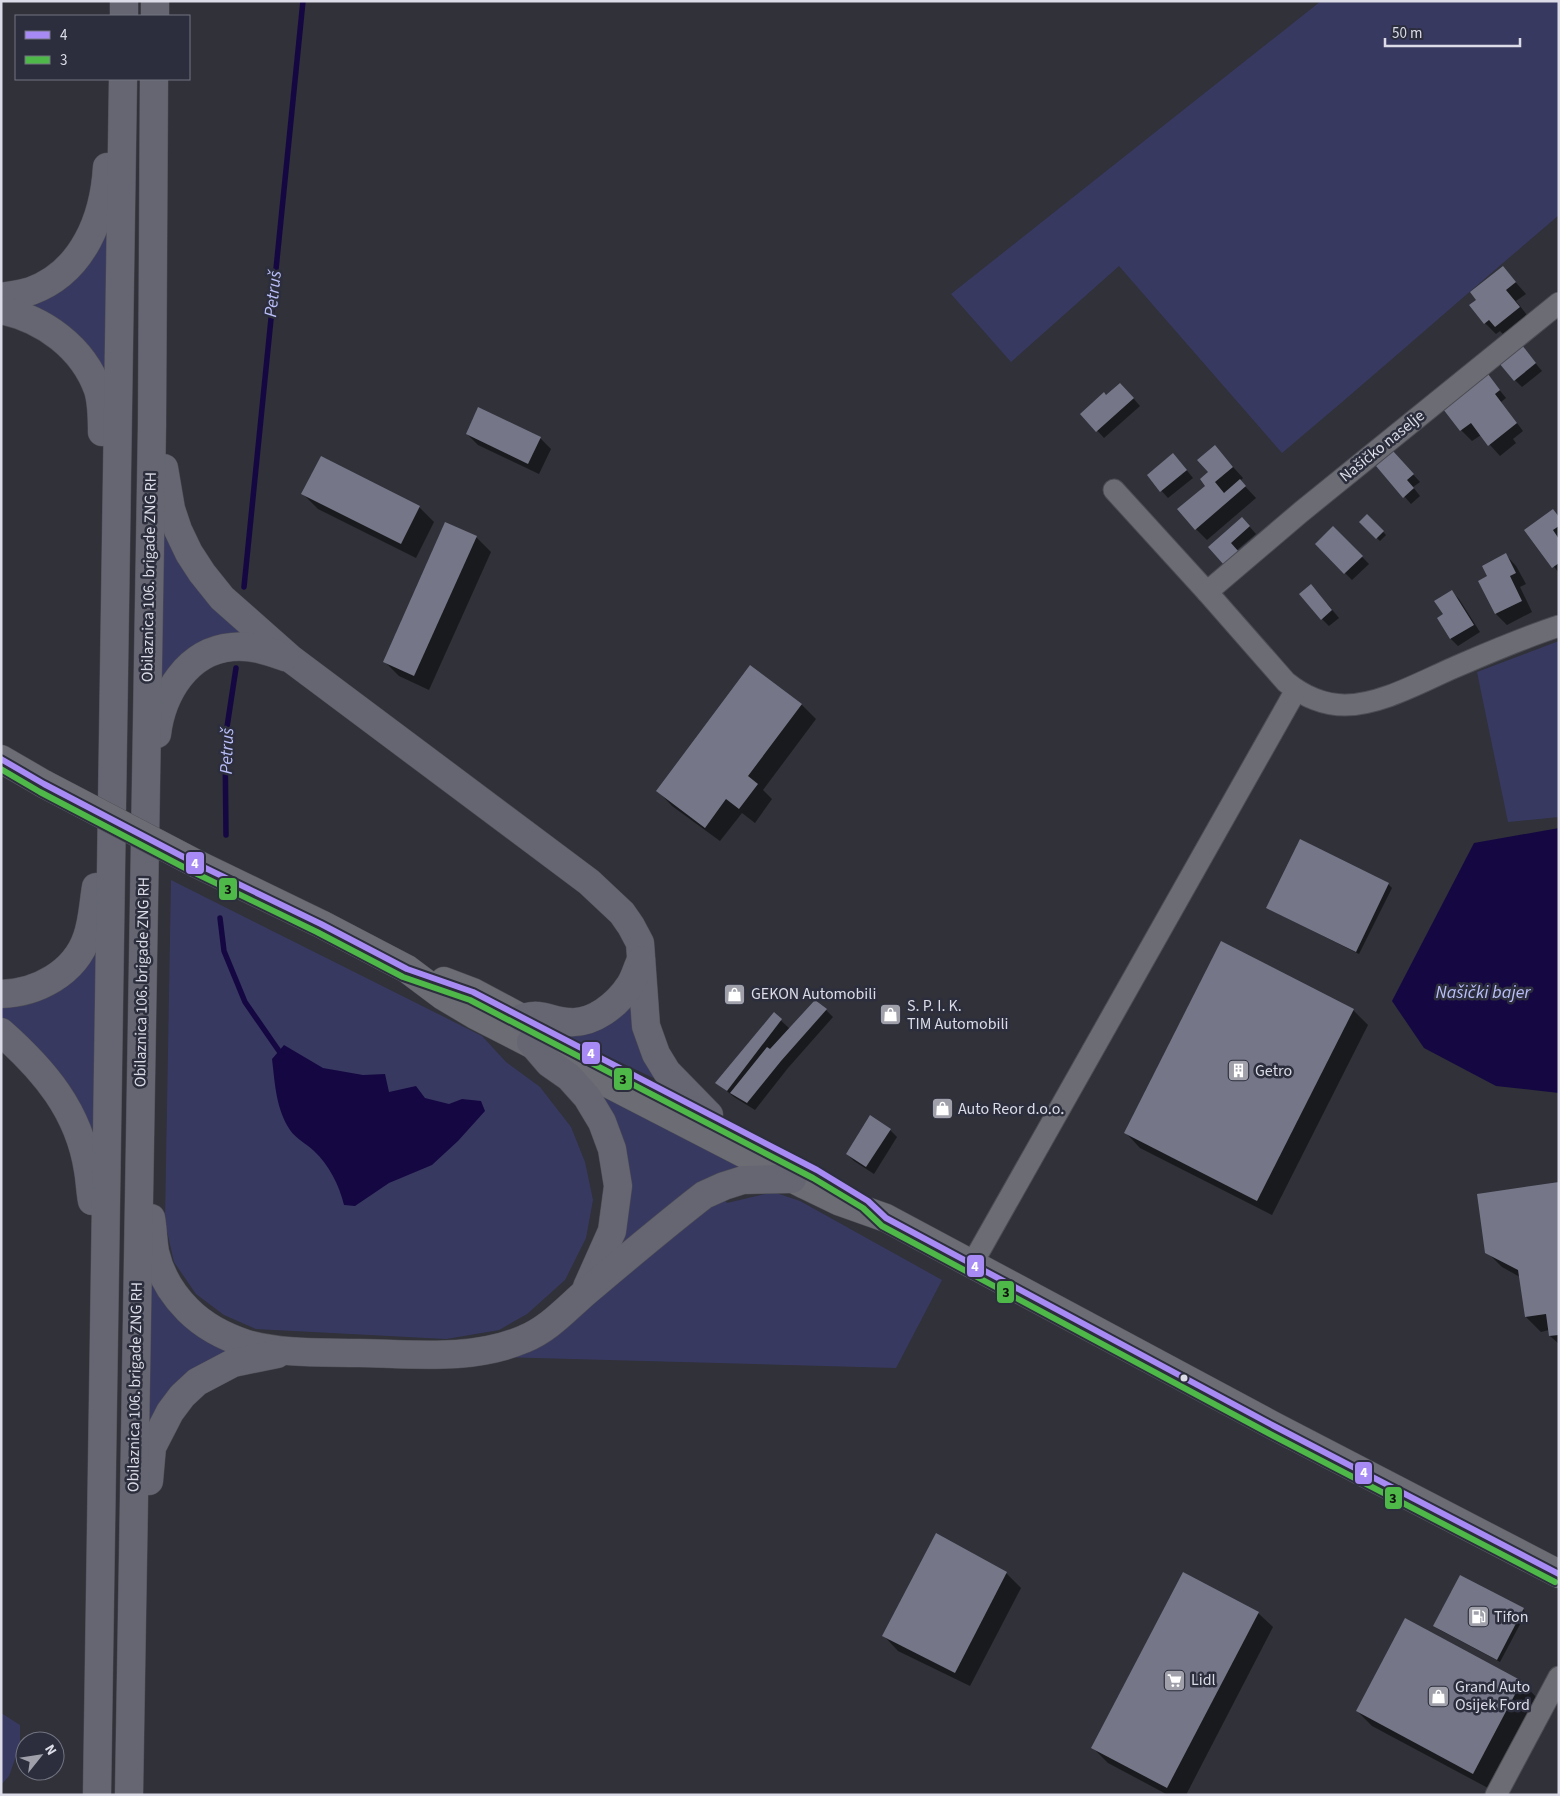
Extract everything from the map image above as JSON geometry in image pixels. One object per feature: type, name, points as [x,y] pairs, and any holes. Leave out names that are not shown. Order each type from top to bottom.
[{"type":"highway","points":[[124,1],[124,15]]},
{"type":"highway","points":[[155,1],[155,15]]},
{"type":"highway","name":"Obilaznica 106. brigade ZNG RH","points":[[128,1795],[152,425],[154,80]]},
{"type":"highway","points":[[1,297],[31,291],[49,282],[70,266],[87,244],[97,222],[102,202],[106,183],[110,130],[123,86]]},
{"type":"highway","name":"Obilaznica 106. brigade ZNG RH","points":[[96,1795],[123,86]]},
{"type":"highway","points":[[1,310],[31,319],[63,339],[77,354],[89,372],[98,390],[102,410],[102,443],[109,478],[116,499]]},
{"type":"highway","points":[[152,425],[160,449],[170,510],[178,530],[189,553],[222,598],[290,659],[589,882],[611,901],[631,926],[640,943],[646,1026],[656,1054],[667,1072],[709,1115]]},
{"type":"highway","points":[[146,782],[165,700],[173,685],[184,671],[199,659],[231,647],[249,647],[265,650],[290,659]]},
{"type":"highway","points":[[1,994],[16,994],[33,990],[64,971],[78,953],[86,939],[94,913],[95,890],[99,870],[111,844]]},
{"type":"highway","points":[[584,1294],[612,1231],[618,1186],[612,1149],[602,1122],[587,1097],[569,1077],[549,1063],[526,1030],[537,1016],[558,1021],[583,1021],[609,1008],[621,997],[631,983],[641,960]]},
{"type":"highway","points":[[1,1032],[28,1056],[48,1079],[61,1097],[74,1121],[88,1169],[94,1218],[105,1259]]},
{"type":"highway","points":[[139,1181],[146,1201],[155,1252],[162,1273],[173,1292],[203,1324],[247,1344],[288,1352],[436,1354],[468,1353],[500,1347],[524,1339],[559,1317],[584,1294],[704,1196],[724,1186],[743,1180],[792,1178]]},
{"type":"highway","points":[[133,1527],[140,1512],[149,1481],[152,1447],[170,1412],[182,1396],[196,1382],[233,1363],[288,1352]]},
{"type":"main road","points":[[1,759],[44,784],[195,863],[321,924],[407,969],[443,996],[475,1015],[526,1030],[709,1115],[847,1187],[886,1218]]},
{"type":"main road","points":[[526,1030],[792,1178],[838,1201],[886,1218],[1274,1426],[1559,1574]]},
{"type":"street","name":"Našičko naselje","points":[[1207,592],[1300,512],[1559,303]]},
{"type":"street","points":[[1114,490],[1286,682],[1307,696],[1330,703],[1345,705],[1386,696],[1513,642],[1559,626]]},
{"type":"street","points":[[972,1264],[1296,690]]},
{"type":"street","points":[[1496,1795],[1559,1677]]},
{"type":"shaded area","points":[[1321,1],[1559,1],[1559,215],[1282,453],[1119,266],[1011,362],[951,294]]},
{"type":"shaded area","points":[[110,217],[110,387],[15,299]]},
{"type":"shaded area","points":[[158,505],[247,636],[210,638],[190,650],[160,687]]},
{"type":"shaded area","points":[[1559,641],[1559,817],[1508,822],[1477,672]]},
{"type":"shaded area","points":[[171,880],[482,1036],[506,1062],[540,1087],[571,1127],[585,1162],[593,1200],[586,1238],[565,1280],[527,1314],[499,1330],[446,1339],[256,1329],[224,1315],[196,1294],[174,1262],[165,1222]]},
{"type":"shaded area","points":[[101,934],[98,1151],[1,1023],[1,1002]]},
{"type":"shaded area","points":[[632,993],[664,1083],[563,1035]]},
{"type":"shaded area","points":[[591,1082],[753,1166],[615,1261],[622,1229]]},
{"type":"shaded area","points":[[773,1192],[800,1201],[942,1280],[896,1368],[501,1357],[625,1273],[723,1198],[727,1203]]},
{"type":"shaded area","points":[[147,1260],[235,1346],[146,1433]]},
{"type":"shaded area","points":[[1,1713],[20,1725],[20,1731],[15,1731],[15,1759],[9,1776],[1,1785]]},
{"type":"water","name":"Našički bajer","points":[[1559,828],[1559,1093],[1496,1086],[1424,1048],[1392,1001],[1474,843]]},
{"type":"water","points":[[284,1045],[323,1068],[363,1075],[385,1074],[389,1092],[416,1086],[425,1098],[449,1104],[462,1099],[481,1101],[485,1111],[458,1141],[432,1165],[389,1183],[355,1206],[344,1205],[329,1169],[314,1151],[292,1133],[282,1114],[277,1096],[272,1059]]},
{"type":"building","points":[[1503,266],[1516,282],[1506,290],[1520,307],[1495,327],[1489,320],[1484,324],[1469,305],[1476,300],[1470,292]]},
{"type":"building","points":[[1522,345],[1536,363],[1514,381],[1499,363]]},
{"type":"building","points":[[1488,374],[1500,390],[1495,394],[1517,423],[1488,446],[1471,423],[1460,431],[1443,409]]},
{"type":"building","points":[[1120,383],[1134,398],[1096,432],[1080,414],[1104,392],[1106,395]]},
{"type":"building","points":[[478,407],[541,437],[528,464],[466,434]]},
{"type":"building","points":[[1215,445],[1233,467],[1215,482],[1224,493],[1240,479],[1246,486],[1195,530],[1177,509],[1205,486],[1200,479],[1208,472],[1197,460]]},
{"type":"building","points":[[1393,451],[1414,474],[1407,480],[1414,488],[1403,498],[1376,466]]},
{"type":"building","points":[[1173,453],[1187,470],[1160,492],[1147,475]]},
{"type":"building","points":[[321,456],[420,506],[401,544],[301,494]]},
{"type":"building","points":[[1553,509],[1559,517],[1559,526],[1553,530],[1559,539],[1559,563],[1552,568],[1524,530]]},
{"type":"building","points":[[1367,514],[1384,531],[1376,539],[1359,522]]},
{"type":"building","points":[[1242,517],[1250,526],[1231,543],[1239,552],[1224,565],[1208,547]]},
{"type":"building","points":[[445,522],[477,536],[414,676],[383,662]]},
{"type":"building","points":[[1333,526],[1363,556],[1344,574],[1315,544]]},
{"type":"building","points":[[1506,553],[1516,573],[1510,576],[1522,601],[1495,614],[1478,581],[1487,576],[1482,566]]},
{"type":"building","points":[[1311,584],[1332,610],[1321,620],[1299,594]]},
{"type":"building","points":[[1452,590],[1474,625],[1450,639],[1437,618],[1443,614],[1434,601]]},
{"type":"building","points":[[750,665],[802,704],[748,776],[758,784],[739,809],[726,799],[705,828],[656,791]]},
{"type":"building","points":[[1300,839],[1389,883],[1356,952],[1266,908]]},
{"type":"building","name":"Getro","points":[[1221,941],[1354,1009],[1257,1201],[1124,1133]]},
{"type":"building","points":[[815,1000],[827,1009],[747,1103],[730,1093],[767,1047],[770,1049]]},
{"type":"building","points":[[774,1012],[782,1019],[727,1091],[715,1083]]},
{"type":"building","points":[[870,1115],[891,1129],[866,1167],[846,1154]]},
{"type":"building","points":[[1559,1182],[1559,1335],[1549,1336],[1546,1314],[1525,1317],[1518,1270],[1485,1253],[1477,1194]]},
{"type":"building","points":[[936,1533],[1007,1572],[955,1673],[882,1636]]},
{"type":"building","name":"Lidl","points":[[1183,1572],[1259,1612],[1167,1788],[1091,1748]]},
{"type":"building","name":"Tifon","points":[[1460,1575],[1524,1608],[1497,1660],[1433,1626]]},
{"type":"building","name":"Grand Auto Osijek Ford","points":[[1405,1618],[1522,1681],[1473,1774],[1356,1711]]},
{"type":"waterway","name":"Petruš","points":[[244,587],[303,1]]},
{"type":"waterway","name":"Petruš","points":[[226,835],[225,740],[236,668]]},
{"type":"waterway","name":"Petruš","points":[[220,918],[224,951],[245,1002],[279,1051]]},
{"type":"transit line","name":"4","points":[[1,759],[44,784],[195,863],[321,924],[407,969],[473,992],[817,1170],[868,1201],[886,1218],[1274,1426],[1559,1574]]},
{"type":"transit line","name":"3","points":[[1,769],[40,792],[191,871],[317,932],[403,977],[470,1000],[813,1178],[863,1208],[882,1226],[1270,1434],[1555,1582]]},
{"type":"place","name":"GEKON Automobili","points":[[735,994]]},
{"type":"place","name":"S. P. I. K. TIM Automobili","points":[[891,1015]]},
{"type":"place","name":"Getro","points":[[1239,1071]]},
{"type":"place","name":"Auto Reor d.o.o.","points":[[942,1109]]},
{"type":"place","name":"Tifon","points":[[1478,1617]]},
{"type":"place","name":"Lidl","points":[[1175,1680]]},
{"type":"place","name":"Grand Auto Osijek Ford","points":[[1439,1696]]}]
